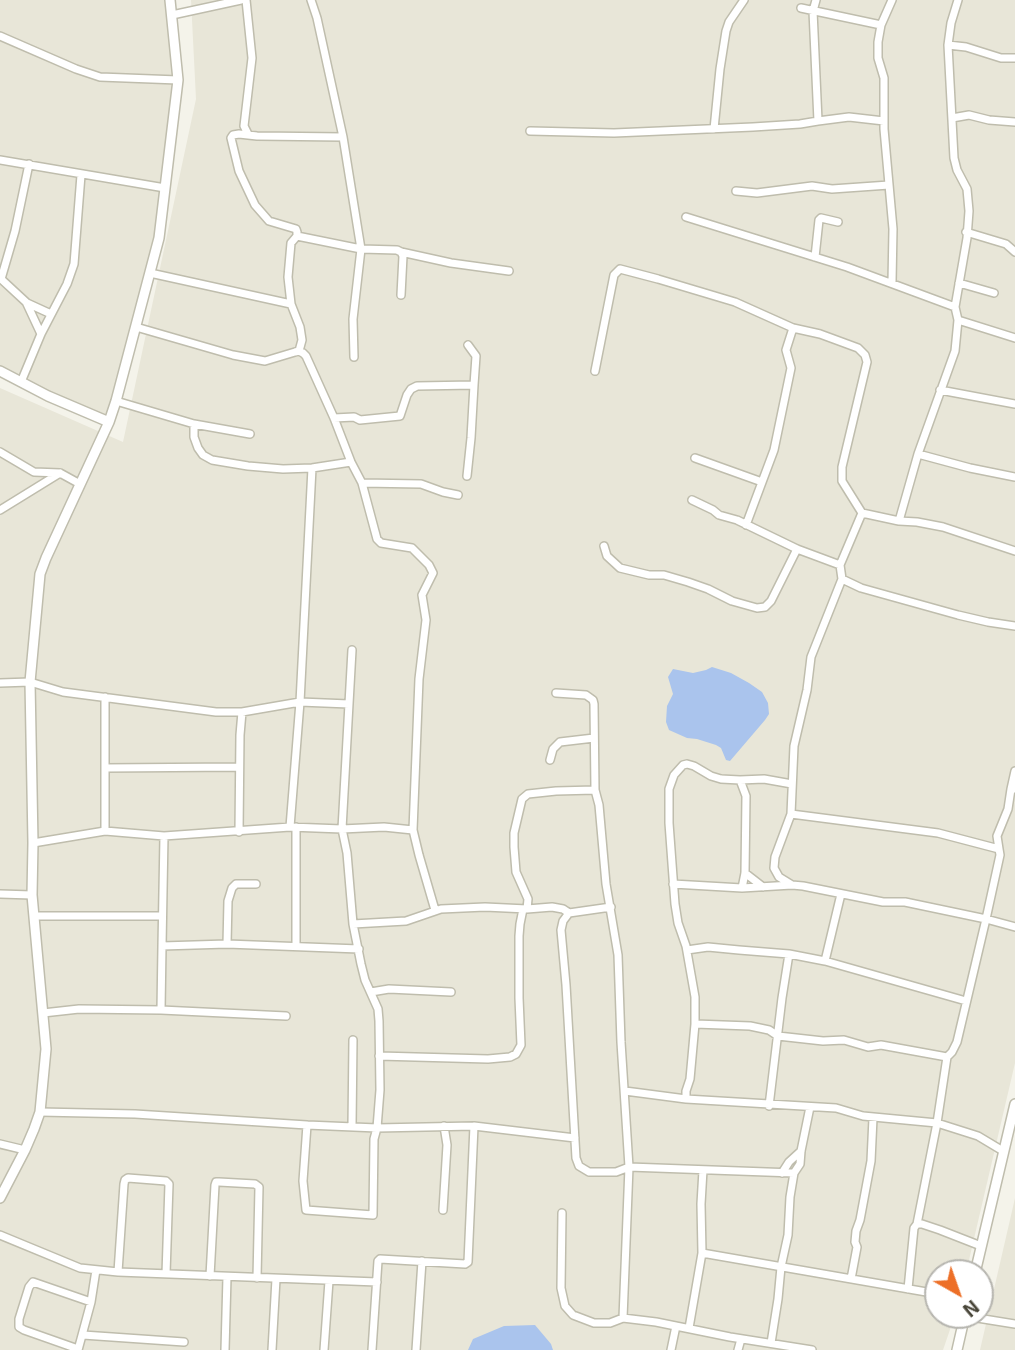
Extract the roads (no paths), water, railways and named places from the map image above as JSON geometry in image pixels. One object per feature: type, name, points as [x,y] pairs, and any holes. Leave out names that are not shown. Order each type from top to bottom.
[{"type":"street","points":[[0,1198],[25,1150],[40,1112],[46,1049],[32,895],[30,682],[40,574],[109,422],[159,238],[178,80],[170,0]]},
{"type":"street","points":[[172,15],[244,0],[252,58],[244,126],[248,134]]},
{"type":"street","points":[[312,0],[343,137],[361,249],[353,319],[354,357]]},
{"type":"street","points":[[714,129],[726,31],[744,0]]},
{"type":"street","points":[[816,0],[813,11],[818,121]]},
{"type":"street","points":[[892,0],[881,25],[878,42],[878,58],[884,78],[884,121],[893,229],[892,282]]},
{"type":"street","points":[[900,521],[918,454],[955,351],[958,320],[955,307],[969,211],[967,189],[957,170],[948,46],[958,0]]},
{"type":"street","points":[[801,8],[881,25]]},
{"type":"street","points":[[0,36],[100,77],[178,80]]},
{"type":"street","points":[[948,46],[966,47],[1001,58],[1015,58]]},
{"type":"street","points":[[952,118],[969,116],[1015,122]]},
{"type":"street","points":[[530,131],[614,133],[714,129],[800,124],[849,117],[884,121]]},
{"type":"street","points":[[299,351],[302,340],[291,304],[288,277],[291,243],[297,232],[296,229],[269,221],[255,205],[239,171],[231,138],[233,135],[248,134],[343,137]]},
{"type":"street","points":[[0,160],[165,188]]},
{"type":"street","points":[[29,164],[15,231],[1,279],[27,303],[51,314]]},
{"type":"street","points":[[21,382],[74,264],[81,175]]},
{"type":"street","points":[[736,191],[757,193],[812,186],[832,189],[889,185]]},
{"type":"street","points":[[686,217],[892,282],[955,307]]},
{"type":"street","points":[[816,257],[819,220],[821,218],[838,222]]},
{"type":"street","points":[[966,232],[1006,244],[1015,252]]},
{"type":"street","points":[[297,236],[361,249],[397,250],[451,263],[509,271]]},
{"type":"street","points":[[401,253],[401,295]]},
{"type":"street","points":[[595,371],[614,275],[620,269],[735,302],[793,328],[820,334],[858,348],[866,355],[867,362],[842,467],[842,481],[862,513],[943,527],[1015,551]]},
{"type":"street","points":[[150,273],[291,304]]},
{"type":"street","points":[[959,283],[994,293]]},
{"type":"street","points":[[27,303],[41,334]]},
{"type":"street","points":[[958,320],[1015,338]]},
{"type":"street","points":[[136,327],[233,355],[265,361],[299,351]]},
{"type":"street","points":[[746,525],[774,450],[791,369],[786,350],[793,328]]},
{"type":"street","points":[[467,476],[476,355],[468,345]]},
{"type":"street","points":[[299,351],[306,356],[362,483],[379,542],[412,548],[433,573],[422,595],[426,620],[419,679],[413,830],[435,910]]},
{"type":"street","points":[[0,371],[48,396],[109,422]]},
{"type":"street","points":[[334,418],[354,417],[360,420],[400,416],[407,395],[417,386],[474,386]]},
{"type":"street","points":[[940,390],[1015,404]]},
{"type":"street","points":[[116,401],[194,424],[250,434]]},
{"type":"street","points":[[194,424],[194,437],[198,448],[212,460],[283,469],[351,462]]},
{"type":"street","points":[[0,452],[34,472],[60,472],[80,484]]},
{"type":"street","points":[[918,454],[1015,477]]},
{"type":"street","points":[[695,458],[762,482]]},
{"type":"street","points":[[296,946],[293,827],[312,468]]},
{"type":"street","points":[[0,510],[60,472]]},
{"type":"street","points":[[362,483],[421,484],[458,495]]},
{"type":"street","points":[[692,500],[719,515],[840,565]]},
{"type":"street","points":[[792,885],[779,877],[774,868],[791,814],[794,746],[807,690],[811,657],[842,579],[840,565],[862,513]]},
{"type":"street","points":[[604,546],[607,556],[620,568],[688,582],[732,601],[757,608],[765,607],[771,601],[797,549]]},
{"type":"street","points":[[842,579],[862,588],[958,615],[1015,626]]},
{"type":"street","points":[[307,1125],[303,1181],[306,1210],[372,1215],[375,1213],[374,1139],[380,1090],[378,1010],[361,964],[353,924],[347,853],[342,828],[352,650]]},
{"type":"street","points":[[0,682],[30,682],[63,692],[216,712],[242,712],[300,702],[349,704]]},
{"type":"street","points":[[556,693],[586,695],[594,704],[595,790],[619,966],[629,1167],[623,1318]]},
{"type":"street","points":[[105,697],[105,831]]},
{"type":"street","points":[[239,832],[242,712]]},
{"type":"street","points":[[550,760],[553,749],[560,742],[594,738]]},
{"type":"street","points":[[686,1099],[695,1024],[695,996],[687,950],[678,923],[673,884],[668,796],[674,775],[683,765],[690,764],[721,779],[764,779],[792,784]]},
{"type":"street","points":[[105,768],[239,767]]},
{"type":"street","points":[[908,1289],[914,1228],[937,1123],[947,1056],[957,1042],[1000,855],[997,836],[1008,809],[1015,771]]},
{"type":"street","points":[[740,780],[746,796],[745,873],[742,888]]},
{"type":"street","points":[[379,1056],[488,1059],[516,1054],[522,1045],[519,936],[528,899],[516,872],[514,847],[514,832],[522,799],[528,794],[595,790]]},
{"type":"street","points":[[791,814],[938,833],[999,849]]},
{"type":"street","points":[[33,843],[105,831],[164,836],[293,827],[384,827],[413,830]]},
{"type":"street","points":[[160,1010],[164,836]]},
{"type":"street","points":[[745,873],[763,887]]},
{"type":"street","points":[[227,944],[228,901],[232,888],[236,884],[256,884]]},
{"type":"street","points":[[673,884],[742,888],[792,885],[883,902],[905,902],[1015,927]]},
{"type":"street","points":[[0,894],[32,895]]},
{"type":"street","points":[[825,961],[841,894]]},
{"type":"street","points":[[353,924],[407,921],[435,910],[552,907],[569,913],[611,907]]},
{"type":"street","points":[[569,913],[561,930],[576,1158],[579,1166],[584,1171],[608,1173],[629,1167],[794,1173]]},
{"type":"street","points":[[34,916],[161,916]]},
{"type":"street","points":[[162,946],[227,944],[359,949]]},
{"type":"street","points":[[687,950],[708,947],[789,954],[825,961],[965,1001]]},
{"type":"street","points":[[769,1105],[789,954]]},
{"type":"street","points":[[371,992],[390,989],[451,992]]},
{"type":"street","points":[[43,1013],[79,1009],[286,1016]]},
{"type":"street","points":[[695,1024],[750,1026],[769,1030],[778,1036],[840,1040],[869,1047],[881,1045],[947,1056]]},
{"type":"street","points":[[352,1126],[353,1040]]},
{"type":"street","points":[[625,1091],[686,1099],[836,1108],[873,1118],[937,1123],[978,1136],[1003,1152]]},
{"type":"street","points":[[978,1259],[1015,1104]]},
{"type":"street","points":[[772,1343],[781,1267],[788,1235],[790,1197],[794,1173],[800,1164],[810,1107]]},
{"type":"street","points":[[40,1112],[135,1114],[377,1128],[474,1126],[575,1138]]},
{"type":"street","points":[[851,1279],[858,1247],[855,1242],[856,1231],[871,1161],[873,1118]]},
{"type":"street","points":[[443,1210],[447,1145],[444,1126]]},
{"type":"street","points":[[372,1350],[377,1263],[380,1259],[465,1264],[468,1262],[474,1126]]},
{"type":"street","points":[[0,1144],[25,1150]]},
{"type":"street","points":[[782,1172],[801,1151]]},
{"type":"street","points":[[689,1328],[702,1253],[703,1170]]},
{"type":"street","points":[[118,1272],[124,1184],[128,1178],[166,1181],[169,1184],[166,1274]]},
{"type":"street","points":[[210,1276],[215,1185],[219,1182],[255,1184],[259,1187],[257,1278]]},
{"type":"street","points":[[562,1213],[561,1288],[565,1306],[573,1315],[594,1323],[610,1324],[623,1318],[809,1350]]},
{"type":"street","points":[[917,1224],[981,1246]]},
{"type":"street","points":[[0,1235],[73,1266],[96,1270],[377,1282]]},
{"type":"street","points":[[702,1253],[924,1292]]},
{"type":"street","points":[[416,1350],[422,1261]]},
{"type":"street","points":[[91,1302],[33,1282],[19,1319],[19,1327],[78,1349],[91,1302],[96,1270]]},
{"type":"street","points":[[225,1350],[226,1277]]},
{"type":"street","points":[[272,1350],[276,1279]]},
{"type":"street","points":[[324,1350],[329,1281]]},
{"type":"street","points":[[994,1320],[1015,1324]]},
{"type":"street","points":[[671,1350],[676,1326]]},
{"type":"street","points":[[957,1350],[962,1329]]},
{"type":"street","points":[[83,1335],[184,1342]]},
{"type":"street","points":[[738,1350],[741,1339]]},
{"type":"water","points":[[712,667],[749,683],[762,692],[768,703],[769,714],[730,761],[726,760],[721,748],[669,730],[666,722],[667,706],[673,694],[668,677],[673,669],[693,673]]},
{"type":"water","points":[[535,1325],[553,1350],[468,1350],[473,1339],[504,1326]]}]
